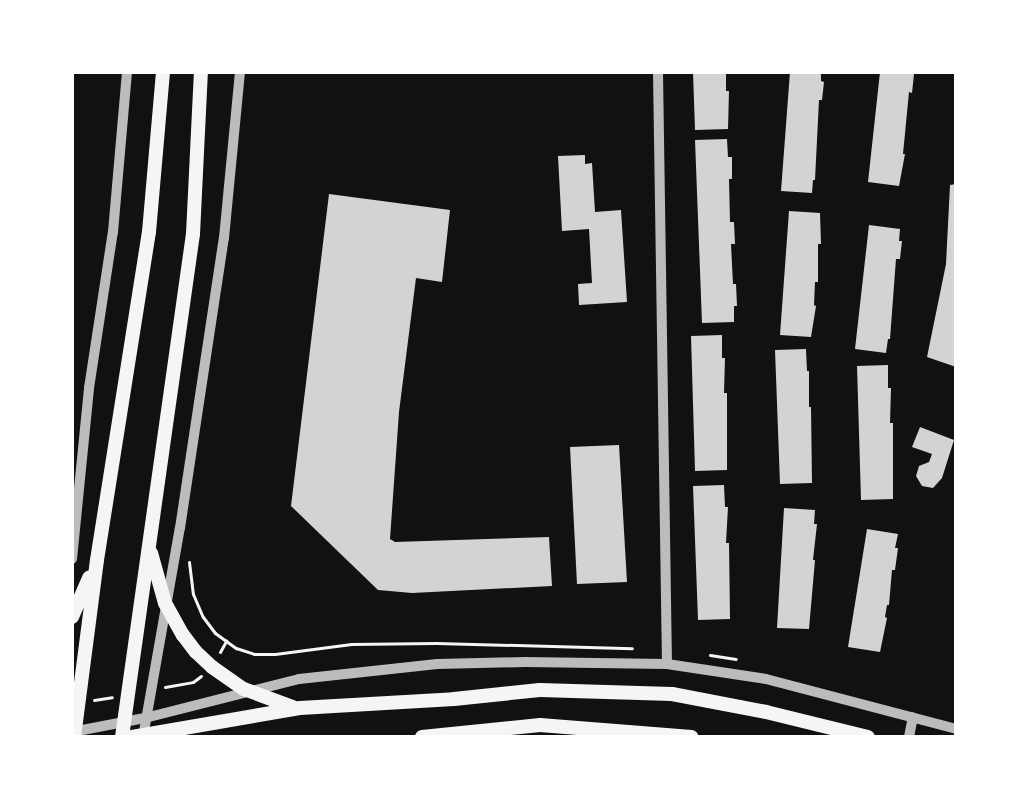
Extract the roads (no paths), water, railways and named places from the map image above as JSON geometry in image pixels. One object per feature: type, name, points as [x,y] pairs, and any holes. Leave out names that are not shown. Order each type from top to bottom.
[{"type":"main road","points":[[73,734],[97,560],[148,232],[164,72]]},
{"type":"main road","points":[[122,737],[193,234],[201,72]]},
{"type":"main road","points":[[150,533],[156,576],[165,603],[183,635],[196,652],[227,679],[249,692],[300,708]]},
{"type":"main road","points":[[72,617],[97,560]]},
{"type":"main road","points":[[140,736],[300,708],[454,699],[540,690],[672,694],[766,712],[868,737]]},
{"type":"main road","points":[[422,737],[540,725],[692,737]]},
{"type":"street","points":[[72,559],[89,388],[113,231],[128,72]]},
{"type":"street","points":[[140,736],[180,528],[224,238],[240,72]]},
{"type":"street","points":[[658,72],[667,664]]},
{"type":"street","points":[[73,734],[299,679],[437,664],[667,664],[766,679],[956,729]]},
{"type":"street","points":[[909,737],[913,717]]}]
